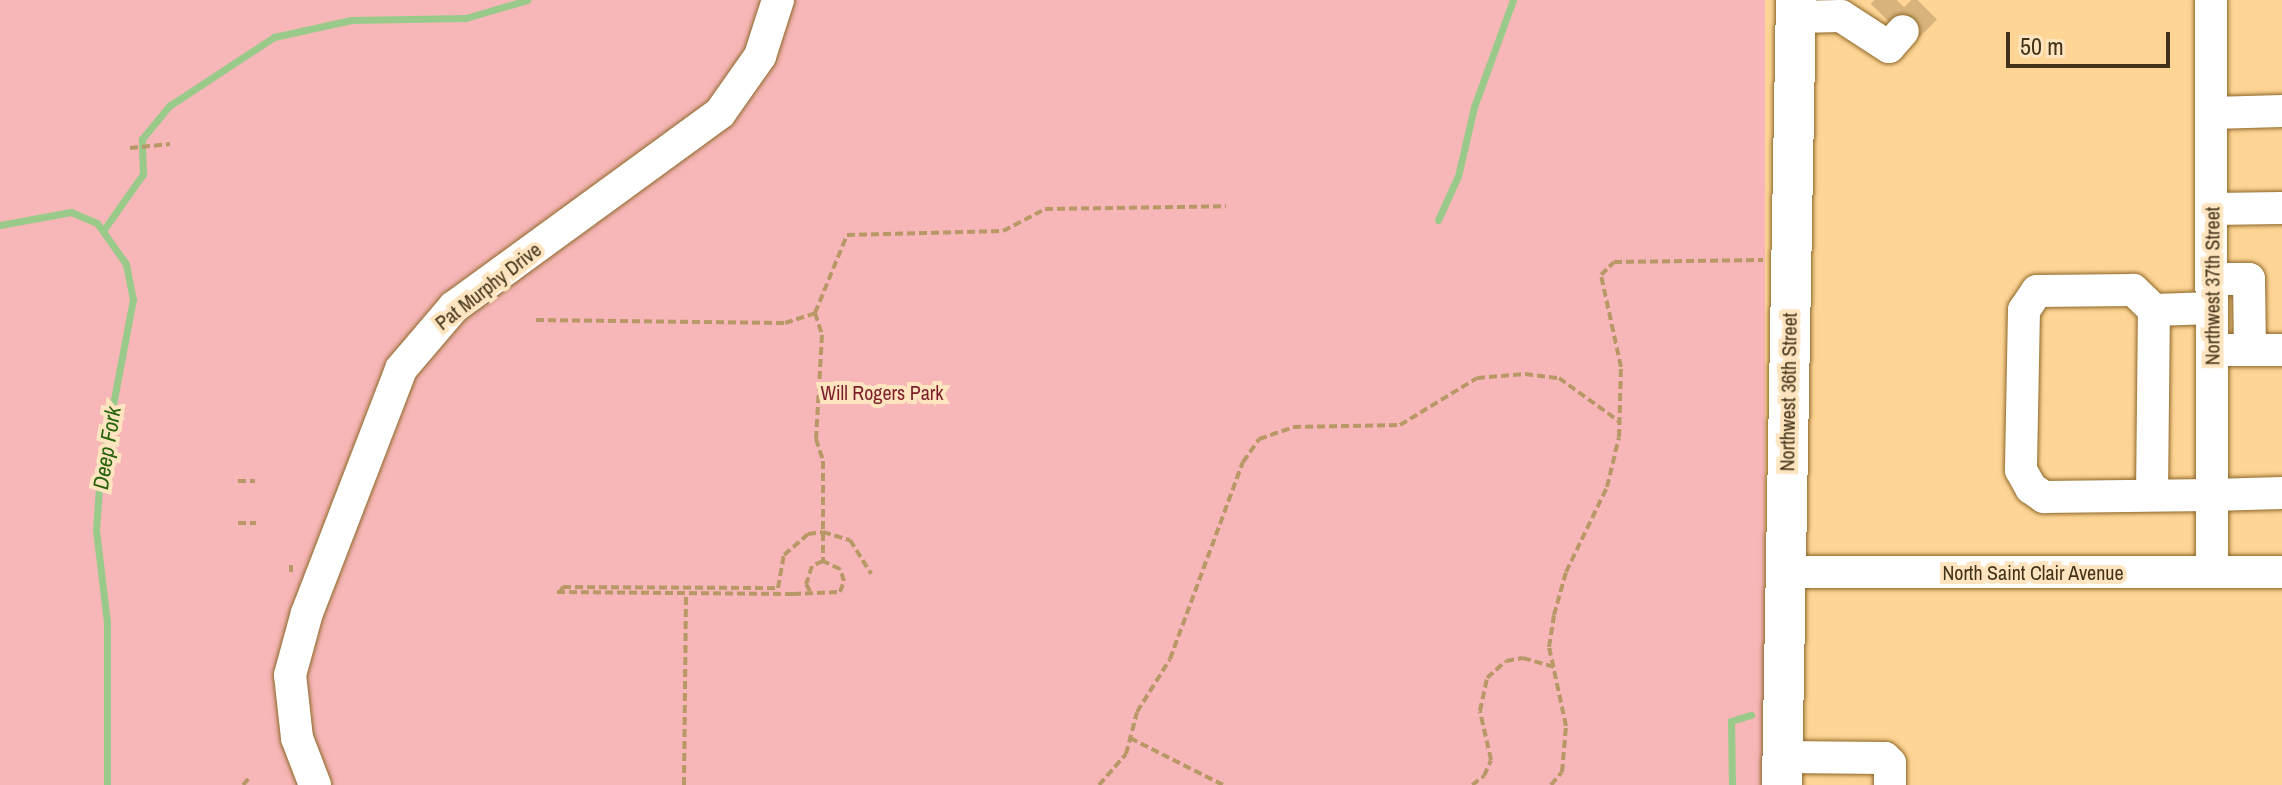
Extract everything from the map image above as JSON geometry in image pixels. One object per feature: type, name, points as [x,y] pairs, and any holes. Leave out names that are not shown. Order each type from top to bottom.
[{"type":"main road","name":"Northwest 36th Street","points":[[1782,771],[1796,8]]},
{"type":"street","name":"Pat Murphy Drive","points":[[315,785],[297,738],[290,675],[307,613],[401,369],[454,307],[720,113],[760,56],[778,0]]},
{"type":"street","name":"Northwest 37th Street","points":[[2211,0],[2212,572]]},
{"type":"street","points":[[1796,8],[1869,19]]},
{"type":"street","points":[[2212,113],[2282,111]]},
{"type":"street","points":[[2212,209],[2282,208]]},
{"type":"street","points":[[2154,310],[2212,294],[2249,279],[2250,350]]},
{"type":"street","points":[[2152,495],[2154,310],[2133,290],[2037,291],[2027,300],[2021,454],[2021,470],[2031,488],[2044,497],[2282,493]]},
{"type":"street","points":[[2212,350],[2282,350]]},
{"type":"street","name":"North Saint Clair Avenue","points":[[1785,572],[2282,572]]},
{"type":"street","points":[[1782,771],[1885,758],[1890,763],[1890,785]]},
{"type":"path","points":[[130,148],[170,144]]},
{"type":"path","points":[[823,561],[823,461],[816,439],[822,335],[815,313],[847,235],[1003,231],[1045,209],[1226,206]]},
{"type":"path","points":[[1551,785],[1562,772],[1566,726],[1549,647],[1554,615],[1566,572],[1607,487],[1620,422],[1621,367],[1601,275],[1614,262],[1791,259]]},
{"type":"path","points":[[536,320],[785,323],[815,313]]},
{"type":"path","points":[[1099,785],[1126,754],[1137,712],[1185,624],[1238,474],[1259,439],[1293,427],[1400,425],[1477,378],[1525,374],[1559,378],[1620,422]]},
{"type":"path","points":[[238,481],[255,481]]},
{"type":"path","points":[[238,523],[256,523]]},
{"type":"path","points":[[823,561],[840,569],[843,587],[840,592],[558,592],[563,587],[778,588],[784,555],[808,534],[823,532],[850,540],[871,574]]},
{"type":"path","points":[[811,593],[808,572],[823,561]]},
{"type":"path","points":[[684,785],[686,593]]},
{"type":"path","points":[[1472,785],[1484,776],[1491,760],[1480,711],[1487,678],[1506,661],[1523,658],[1554,667]]},
{"type":"path","points":[[1130,738],[1223,785]]},
{"type":"path","points":[[243,785],[249,778]]},
{"type":"green space","name":"Will Rogers Park","points":[[0,0],[1765,0],[1765,785],[0,785]]},
{"type":"waterway","points":[[105,228],[143,174],[142,139],[169,106],[274,37],[351,20],[466,18],[527,0]]},
{"type":"waterway","points":[[1438,220],[1458,176],[1474,107],[1513,0]]},
{"type":"waterway","name":"Deep Fork","points":[[0,225],[71,212],[97,223],[126,264],[133,299],[100,473],[96,530],[107,622],[107,785]]},
{"type":"waterway","points":[[1732,785],[1731,721],[1751,715]]},
{"type":"tunnel","points":[[1882,15],[1897,0]]},
{"type":"tunnel","points":[[1903,31],[1934,0]]}]
